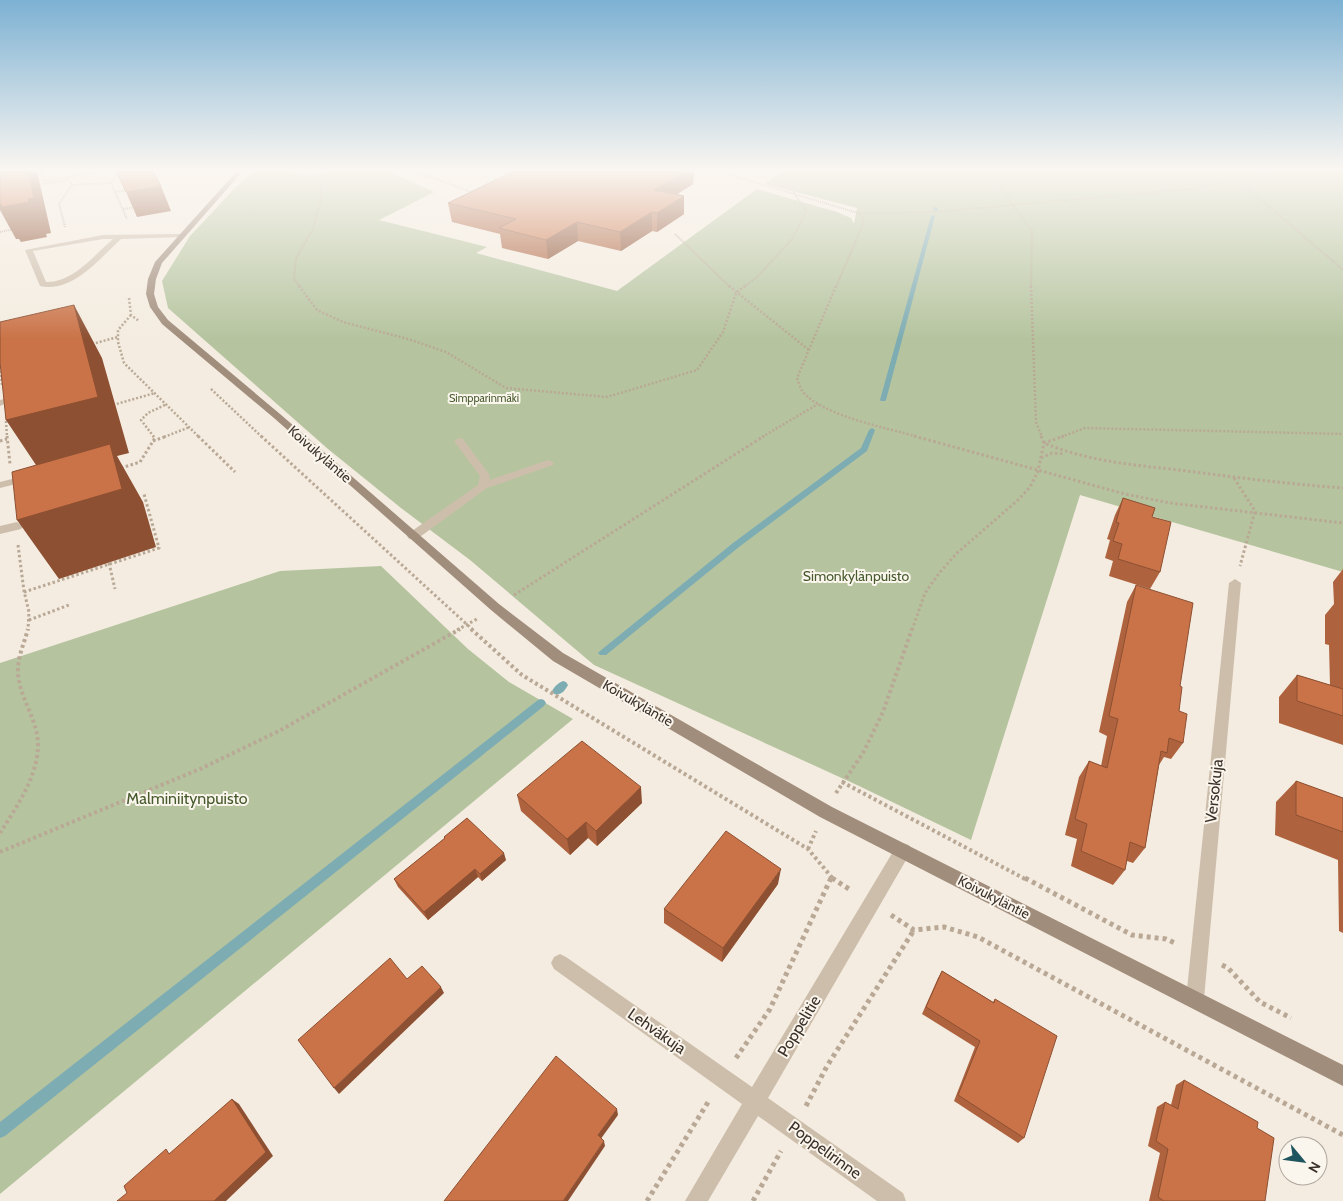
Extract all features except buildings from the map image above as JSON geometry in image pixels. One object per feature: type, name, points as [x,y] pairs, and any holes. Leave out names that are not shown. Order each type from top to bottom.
[{"type":"main road","name":"Koivukyläntie","points":[[188,227],[159,262],[153,273],[149,291],[156,312],[165,322],[277,416],[495,607],[558,657],[826,812],[1195,998],[1343,1076]]},
{"type":"street","points":[[118,237],[69,280],[48,285],[43,284],[29,250],[103,237],[180,236]]},
{"type":"street","points":[[458,441],[485,476],[483,486]]},
{"type":"street","points":[[413,536],[483,486],[549,463]]},
{"type":"street","points":[[0,485],[12,482]]},
{"type":"street","points":[[0,530],[16,526]]},
{"type":"street","name":"Versokuja","points":[[1195,998],[1235,583]]},
{"type":"street","name":"Poppelitie","points":[[696,1201],[903,850]]},
{"type":"street","name":"Lehväkuja","points":[[560,963],[755,1100]]},
{"type":"street","name":"Poppelirinne","points":[[755,1100],[895,1201]]},
{"type":"path","points":[[65,227],[69,243]]},
{"type":"path","points":[[118,237],[125,227]]},
{"type":"path","points":[[314,227],[296,258],[294,279],[317,310],[343,322],[408,339],[446,352],[506,388],[608,398],[697,370],[723,332],[736,293],[758,276],[792,239],[798,227]]},
{"type":"path","points":[[862,227],[797,378],[802,390],[818,404],[859,420],[1125,494],[1170,503],[1255,511],[1343,523]]},
{"type":"path","points":[[1029,227],[1032,231],[1031,280],[1036,422],[1044,444],[1038,471],[1030,487],[1014,504],[952,556],[934,576],[925,593],[883,712],[863,753],[842,782],[1132,935],[1166,939],[1228,968],[1260,1002],[1293,1019]]},
{"type":"path","points":[[1294,227],[1343,270]]},
{"type":"path","points":[[0,232],[14,229]]},
{"type":"path","points":[[675,234],[736,293],[809,350]]},
{"type":"path","points":[[131,315],[118,330],[124,363],[235,472]]},
{"type":"path","points":[[91,344],[118,337]]},
{"type":"path","points":[[108,406],[156,393]]},
{"type":"path","points":[[121,468],[140,462],[155,438],[141,420],[148,413],[167,404]]},
{"type":"path","points":[[495,607],[788,420],[818,404]]},
{"type":"path","points":[[6,421],[12,482]]},
{"type":"path","points":[[152,442],[190,427]]},
{"type":"path","points":[[1044,444],[1085,428],[1343,434]]},
{"type":"path","points":[[0,441],[7,440]]},
{"type":"path","points":[[1044,444],[1073,455]]},
{"type":"path","points":[[1041,458],[1052,453],[1073,455],[1233,477],[1343,488]]},
{"type":"path","points":[[1233,477],[1255,511],[1235,583]]},
{"type":"path","points":[[24,592],[159,548],[144,494]]},
{"type":"path","points":[[0,833],[29,777],[38,749],[37,734],[20,688],[18,672],[19,655],[29,620],[16,526]]},
{"type":"path","points":[[109,563],[115,589]]},
{"type":"path","points":[[29,620],[69,605]]},
{"type":"path","points":[[0,852],[200,769],[278,731],[468,625]]},
{"type":"path","points":[[647,1201],[690,1135],[723,1078],[770,1009],[831,878]]},
{"type":"path","points":[[753,1201],[827,1066],[914,930]]},
{"type":"green space","name":"Simonkylänpuisto","points":[[198,227],[407,227],[487,247],[476,253],[617,291],[705,227],[1343,227],[1343,572],[1080,495],[971,840],[857,785],[594,665],[470,560],[401,508],[328,449],[168,308],[162,281],[190,236]]},
{"type":"green space","name":"Malminiitynpuisto","points":[[381,566],[468,649],[509,682],[573,719],[0,1194],[0,663],[280,571]]},
{"type":"waterway","points":[[883,400],[930,227]]},
{"type":"waterway","points":[[877,420],[878,416]]},
{"type":"waterway","points":[[603,653],[736,545],[864,449],[872,430]]},
{"type":"waterway","points":[[557,691],[563,685]]},
{"type":"waterway","points":[[0,1131],[541,703]]},
{"type":"park label","name":"Simpparinmäki","points":[[484,398]]}]
